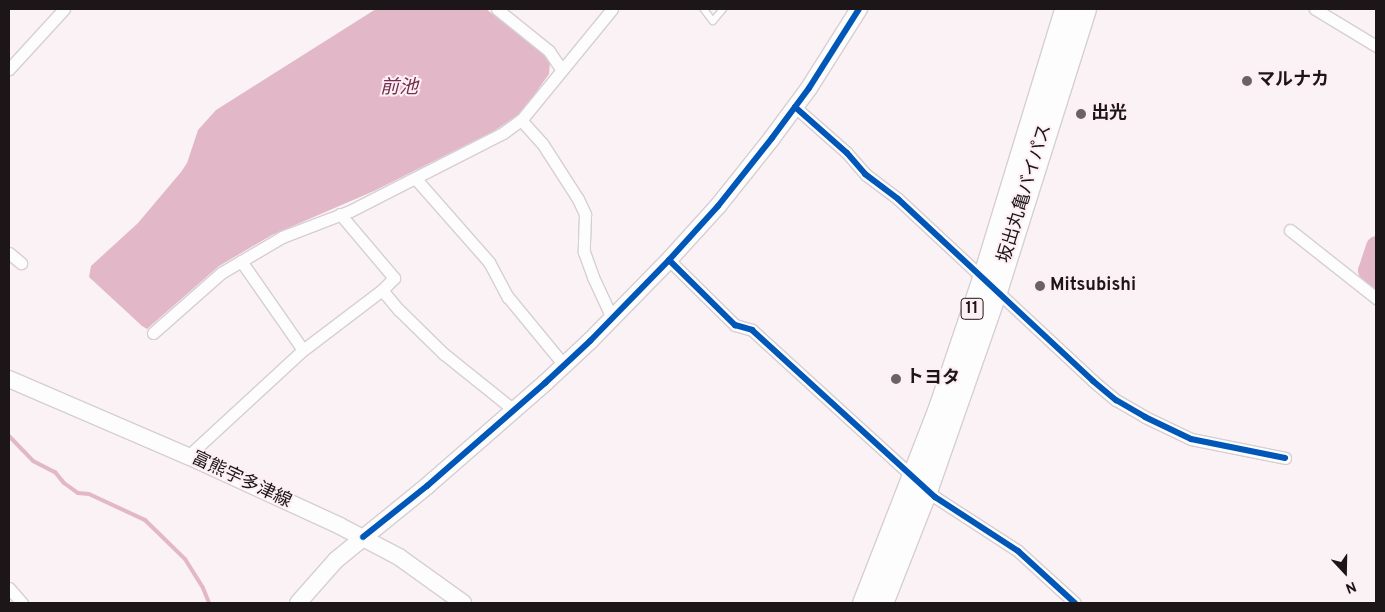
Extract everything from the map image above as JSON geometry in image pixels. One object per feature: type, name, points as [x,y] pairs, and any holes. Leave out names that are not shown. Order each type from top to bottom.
[{"type":"highway","name":"坂出丸亀バイパス","points":[[989,285],[1064,9]]},
{"type":"highway","name":"坂出丸亀バイパス","points":[[882,603],[920,482],[1084,9]]},
{"type":"highway","name":"坂出丸亀バイパス","points":[[863,603],[920,482]]},
{"type":"street","points":[[9,69],[64,9]]},
{"type":"street","points":[[497,9],[550,51],[562,70]]},
{"type":"street","points":[[153,333],[221,273],[282,237],[340,214],[415,178],[503,132],[521,120],[612,9]]},
{"type":"street","points":[[298,603],[321,575],[363,537],[427,486],[564,365],[669,260],[747,171],[795,106],[859,9]]},
{"type":"street","points":[[1315,9],[1330,12],[1376,46]]},
{"type":"street","points":[[795,106],[847,153],[865,174],[898,199],[1093,381],[1132,410],[1191,439],[1285,458]]},
{"type":"street","points":[[521,120],[542,143],[578,199],[584,214],[584,252],[612,318]]},
{"type":"street","points":[[415,178],[489,262],[508,297],[564,365]]},
{"type":"street","points":[[188,456],[303,350],[382,290],[394,278],[340,214]]},
{"type":"street","points":[[1290,230],[1376,298]]},
{"type":"street","points":[[9,252],[21,263]]},
{"type":"street","points":[[669,260],[735,325],[752,330],[936,497],[1018,551],[1075,603]]},
{"type":"street","points":[[241,261],[303,350]]},
{"type":"street","points":[[382,290],[399,310],[444,354],[514,410]]},
{"type":"street","name":"富熊宇多津線","points":[[9,379],[188,456],[363,537],[399,557],[462,603]]},
{"type":"street","points":[[9,588],[22,603]]},
{"type":"lane","points":[[704,9],[713,22],[723,9]]},
{"type":"water","name":"前池","points":[[376,9],[486,9],[547,56],[550,62],[549,74],[522,112],[494,131],[374,191],[272,235],[219,266],[147,329],[142,326],[89,277],[91,266],[138,223],[181,172],[187,163],[198,130],[216,110]]},
{"type":"waterway","points":[[1376,246],[1368,270],[1376,284]]},
{"type":"waterway","points":[[9,436],[33,461],[55,472],[64,483],[78,493],[89,494],[145,520],[185,559],[203,588],[209,603]]},
{"type":"cycle path","points":[[363,537],[427,486],[545,383],[590,341],[669,260],[718,206],[772,138],[809,88],[859,9]]},
{"type":"cycle path","points":[[795,107],[847,153],[865,174],[898,199],[1093,381],[1116,400],[1145,417],[1191,439],[1285,458]]},
{"type":"cycle path","points":[[669,260],[735,325],[752,330],[935,497],[1018,551],[1075,603]]},
{"type":"place","name":"マルナカ","points":[[1247,81]]},
{"type":"place","name":"出光","points":[[1081,114]]},
{"type":"place","name":"Mitsubishi","points":[[1040,286]]},
{"type":"place","name":"トヨタ","points":[[896,379]]}]
